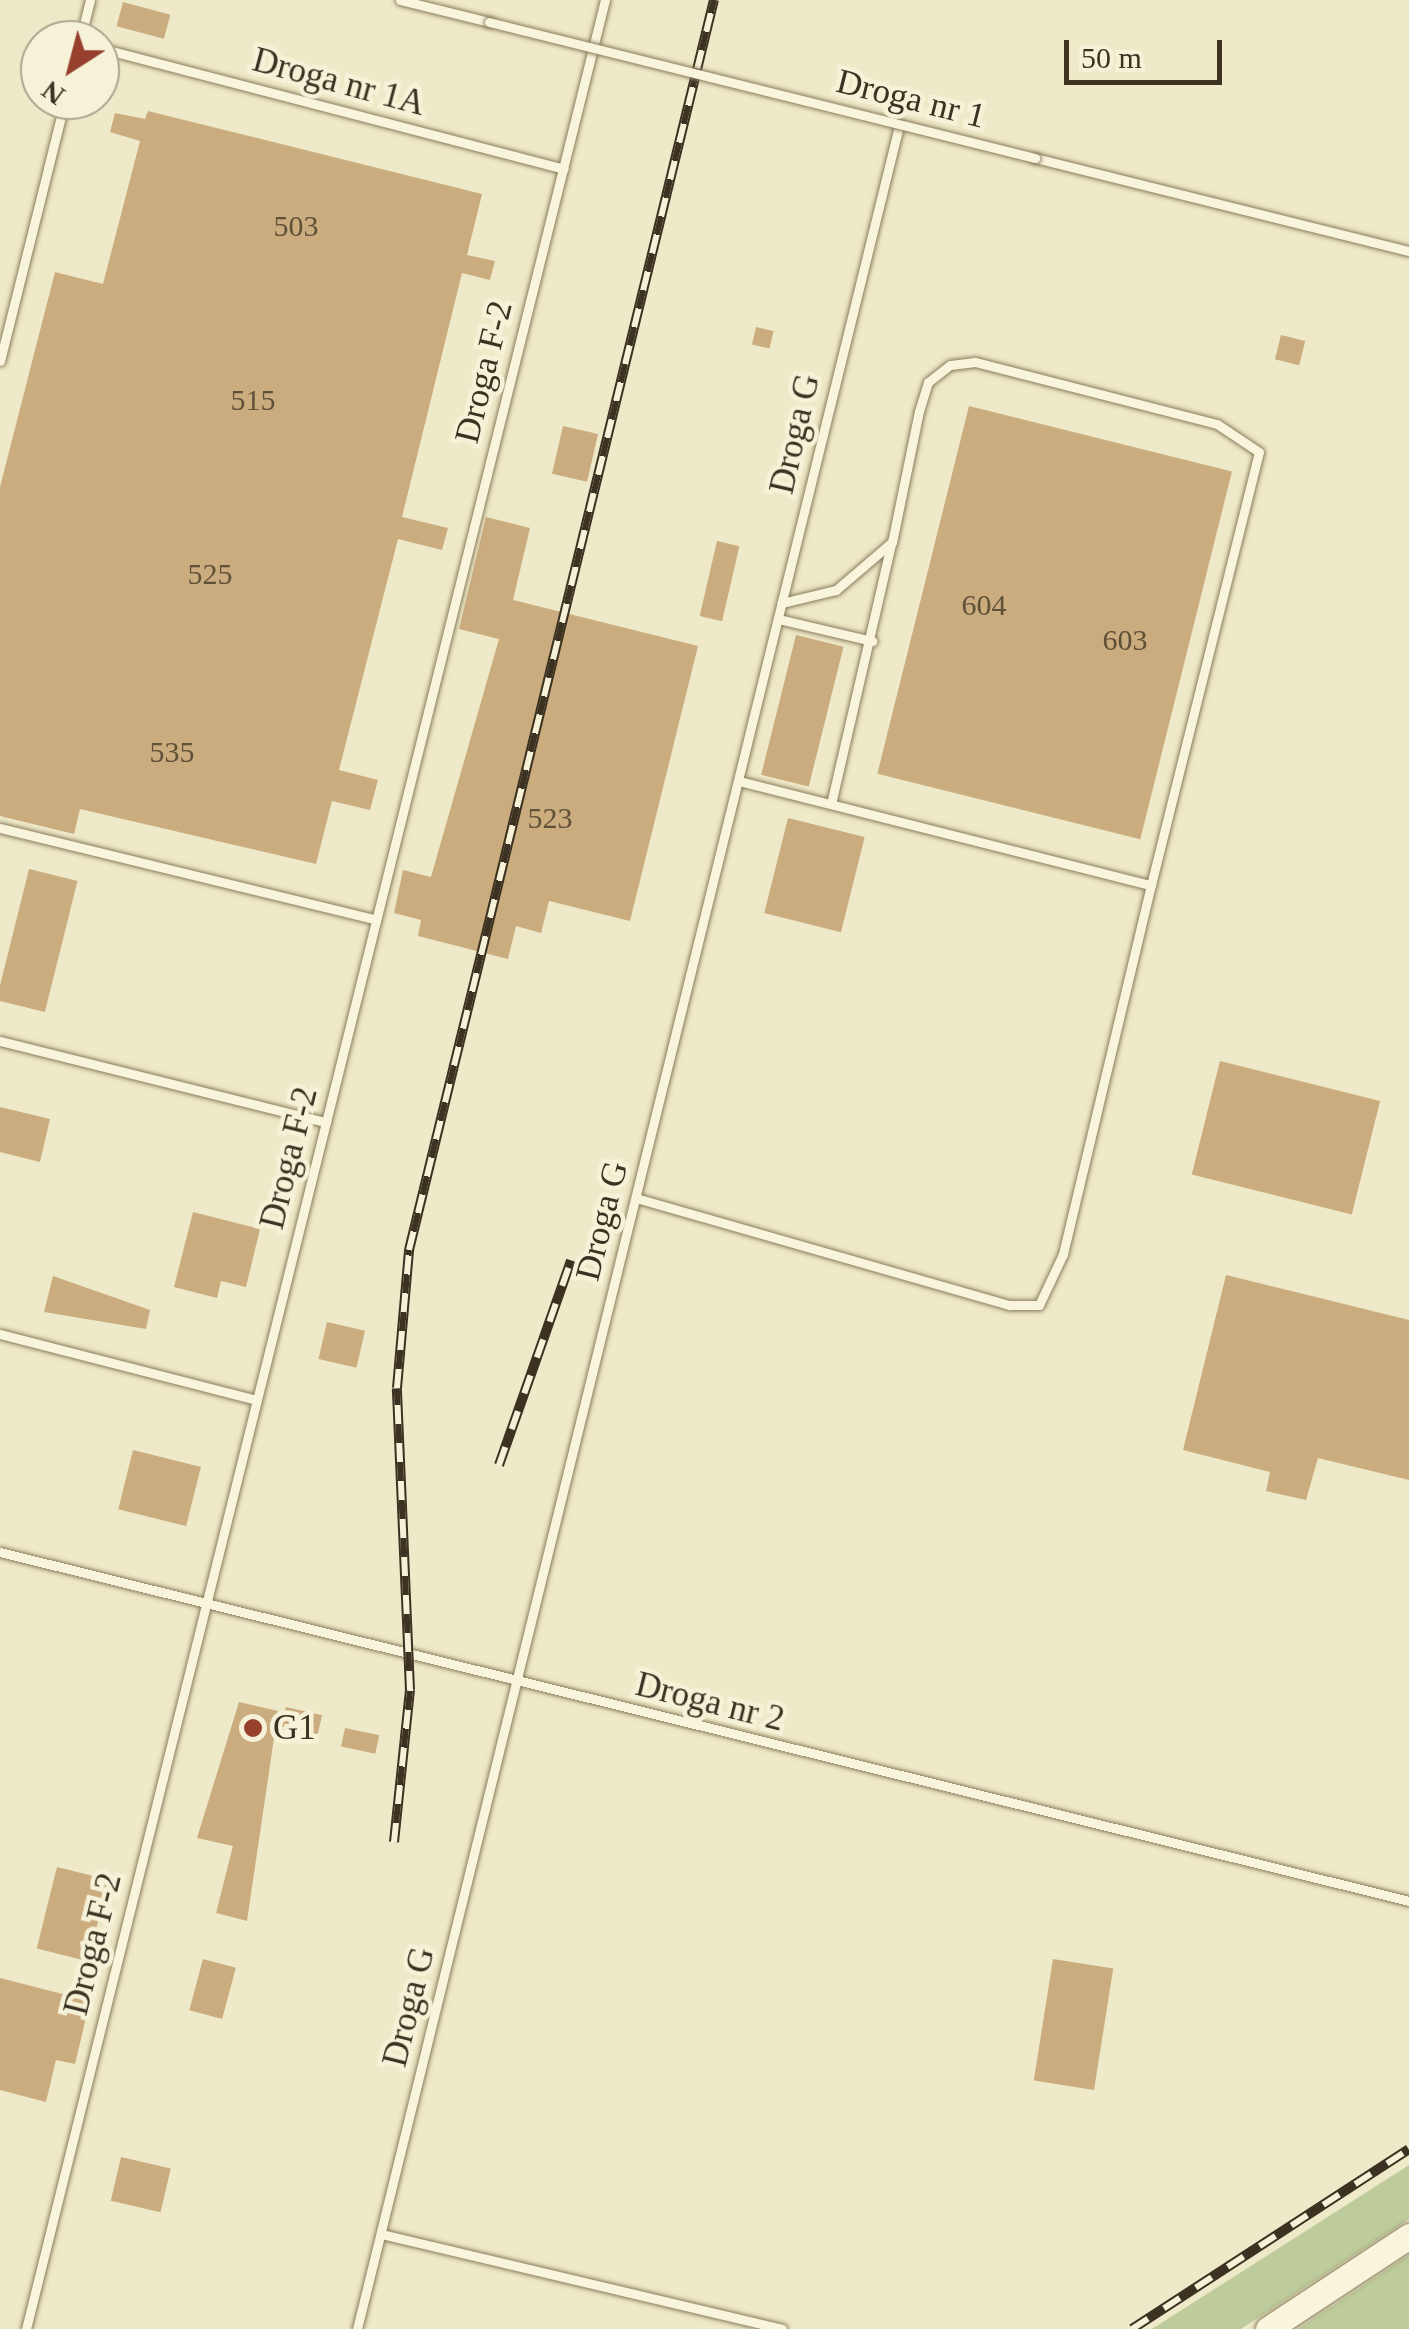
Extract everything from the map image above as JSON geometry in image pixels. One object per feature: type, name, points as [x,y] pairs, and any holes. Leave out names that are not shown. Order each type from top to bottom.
[{"type":"street","points":[[1268,2329],[1409,2236]]},
{"type":"lane","name":"Droga nr 1","points":[[400,0],[1409,250]]},
{"type":"lane","name":"Droga F-2","points":[[26,2329],[605,0]]},
{"type":"lane","name":"Droga nr 1A","points":[[120,53],[563,169]]},
{"type":"lane","points":[[0,361],[60,120]]},
{"type":"lane","name":"Droga G","points":[[357,2329],[899,125]]},
{"type":"lane","points":[[0,302],[14,306]]},
{"type":"lane","points":[[636,1198],[1010,1305],[1039,1304],[1064,1254],[1259,452],[1217,424],[975,362],[950,364],[928,382],[872,641],[831,804]]},
{"type":"lane","points":[[782,603],[836,590],[892,542]]},
{"type":"lane","points":[[778,619],[872,641]]},
{"type":"lane","points":[[738,782],[1151,885]]},
{"type":"lane","points":[[0,828],[376,920]]},
{"type":"lane","points":[[0,1041],[326,1122]]},
{"type":"lane","points":[[0,1334],[257,1400]]},
{"type":"lane","name":"Droga nr 2","points":[[0,1552],[1409,1901]]},
{"type":"lane","points":[[381,2234],[782,2329]]},
{"type":"green space","points":[[1409,2165],[1409,2219],[1241,2329],[1152,2329]]},
{"type":"green space","points":[[1409,2255],[1409,2329],[1298,2329]]},
{"type":"building","points":[[123,2],[170,15],[164,39],[120,27]]},
{"type":"building","points":[[148,111],[482,194],[467,255],[495,261],[490,280],[462,273],[402,517],[448,528],[442,550],[398,539],[339,770],[378,780],[370,810],[332,801],[316,864],[80,809],[74,834],[0,816],[0,487],[55,272],[103,284],[140,141],[110,132],[113,120],[120,120],[120,114],[145,119]]},
{"type":"building","points":[[756,327],[774,331],[769,349],[752,345]]},
{"type":"building","points":[[1281,335],[1305,341],[1299,365],[1275,359]]},
{"type":"building","points":[[969,406],[1232,472],[1140,839],[877,774]]},
{"type":"building","points":[[563,426],[598,434],[587,482],[552,474]]},
{"type":"building","points":[[486,517],[530,528],[513,600],[698,646],[630,921],[549,901],[541,933],[516,926],[508,959],[418,936],[421,920],[394,913],[403,870],[431,877],[499,639],[459,629]]},
{"type":"building","points":[[717,541],[739,546],[722,621],[700,616]]},
{"type":"building","points":[[796,635],[844,647],[809,787],[761,775]]},
{"type":"building","points":[[788,818],[865,837],[841,932],[764,913]]},
{"type":"building","points":[[29,869],[78,881],[45,1012],[0,1001],[0,985]]},
{"type":"building","points":[[1220,1061],[1380,1101],[1352,1214],[1192,1175]]},
{"type":"building","points":[[0,1107],[50,1119],[40,1162],[0,1152]]},
{"type":"building","points":[[193,1212],[260,1229],[246,1287],[221,1281],[217,1298],[174,1287]]},
{"type":"building","points":[[1226,1275],[1409,1320],[1409,1480],[1318,1458],[1306,1500],[1266,1491],[1270,1472],[1183,1450]]},
{"type":"building","points":[[53,1276],[150,1310],[146,1329],[44,1312]]},
{"type":"building","points":[[327,1322],[365,1331],[356,1368],[318,1359]]},
{"type":"building","points":[[133,1450],[201,1467],[186,1526],[118,1509]]},
{"type":"building","points":[[239,1702],[278,1711],[247,1921],[216,1913],[233,1846],[197,1838]]},
{"type":"building","points":[[286,1707],[322,1715],[318,1735],[282,1726]]},
{"type":"building","points":[[345,1728],[379,1735],[375,1754],[341,1747]]},
{"type":"building","points":[[57,1867],[108,1880],[88,1961],[37,1949]]},
{"type":"building","points":[[203,1959],[236,1968],[222,2019],[189,2010]]},
{"type":"building","points":[[1053,1959],[1113,1969],[1094,2090],[1034,2080]]},
{"type":"building","points":[[0,1978],[90,2001],[75,2064],[56,2060],[46,2102],[0,2090]]},
{"type":"building","points":[[121,2157],[171,2168],[161,2212],[111,2201]]},
{"type":"railway","points":[[394,1842],[410,1690],[397,1388],[409,1250],[714,0]]},
{"type":"railway","points":[[499,1465],[571,1260]]},
{"type":"railway","points":[[1132,2329],[1409,2149]]},
{"type":"place","name":"G1","points":[[253,1728]]}]
